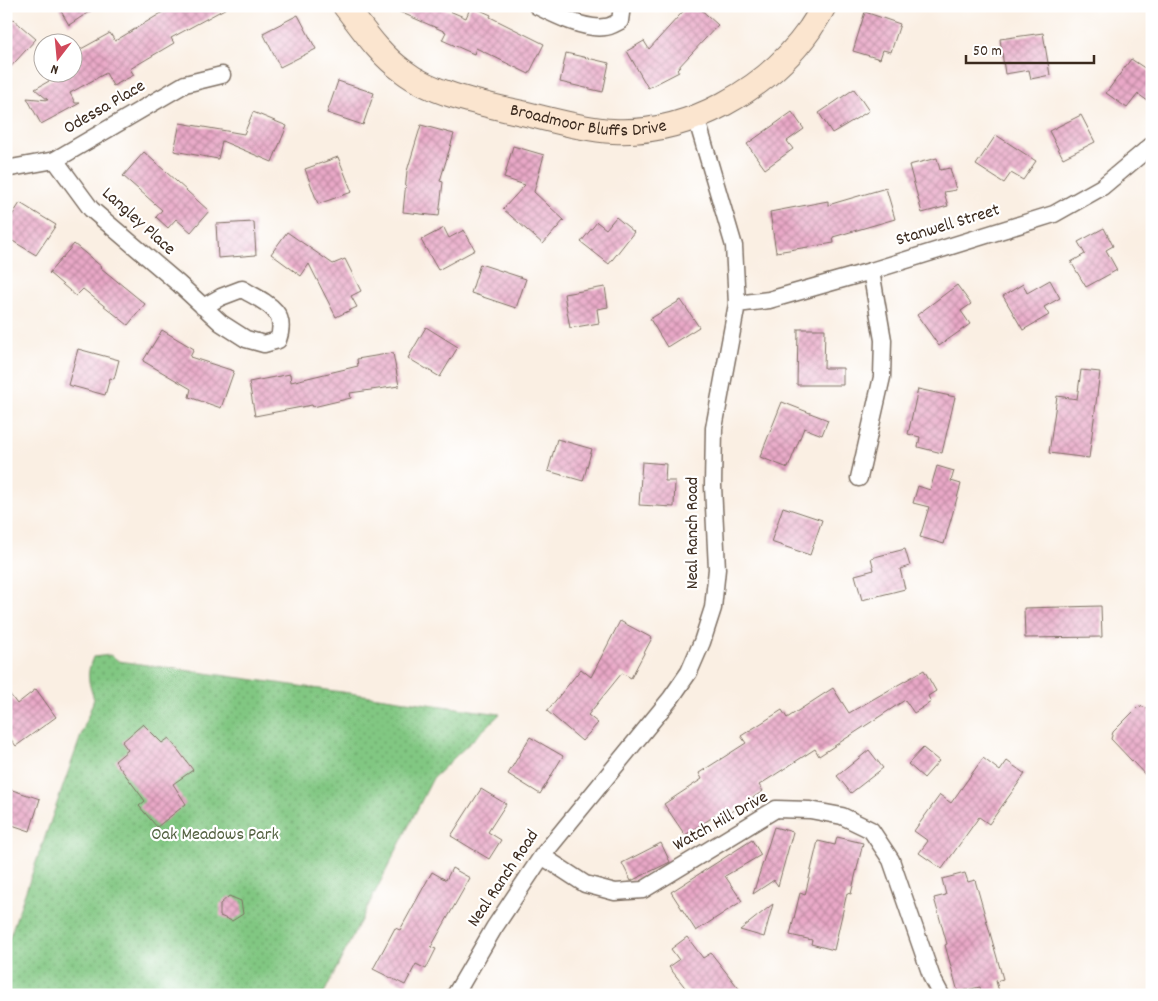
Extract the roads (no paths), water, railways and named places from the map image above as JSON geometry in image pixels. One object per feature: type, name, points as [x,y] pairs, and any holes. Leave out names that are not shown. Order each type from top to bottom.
[{"type":"street","name":"Broadmoor Bluffs Drive","points":[[345,6],[382,54],[404,73],[436,89],[497,107],[612,131],[649,130],[696,117],[748,91],[778,66],[798,45],[824,6]]},
{"type":"street","points":[[538,6],[558,16],[588,26],[606,27],[620,21],[622,6]]},
{"type":"street","name":"Odessa Place","points":[[6,168],[55,160],[185,84],[222,75]]},
{"type":"street","name":"Neal Ranch Road","points":[[455,995],[494,928],[542,856],[671,698],[689,672],[702,642],[713,608],[717,569],[713,486],[714,428],[737,304],[734,246],[696,117]]},
{"type":"street","name":"Stanwell Street","points":[[737,304],[770,300],[871,271],[1054,214],[1102,187],[1152,145]]},
{"type":"street","name":"Langley Place","points":[[55,160],[91,210],[203,306]]},
{"type":"street","points":[[859,478],[882,377],[883,340],[871,271]]},
{"type":"street","name":"Watch Hill Drive","points":[[542,856],[585,884],[615,892],[644,890],[776,809],[810,810],[842,816],[871,830],[891,860],[932,978],[941,995]]},
{"type":"park label","name":"Oak Meadows Park","points":[[215,835]]}]
